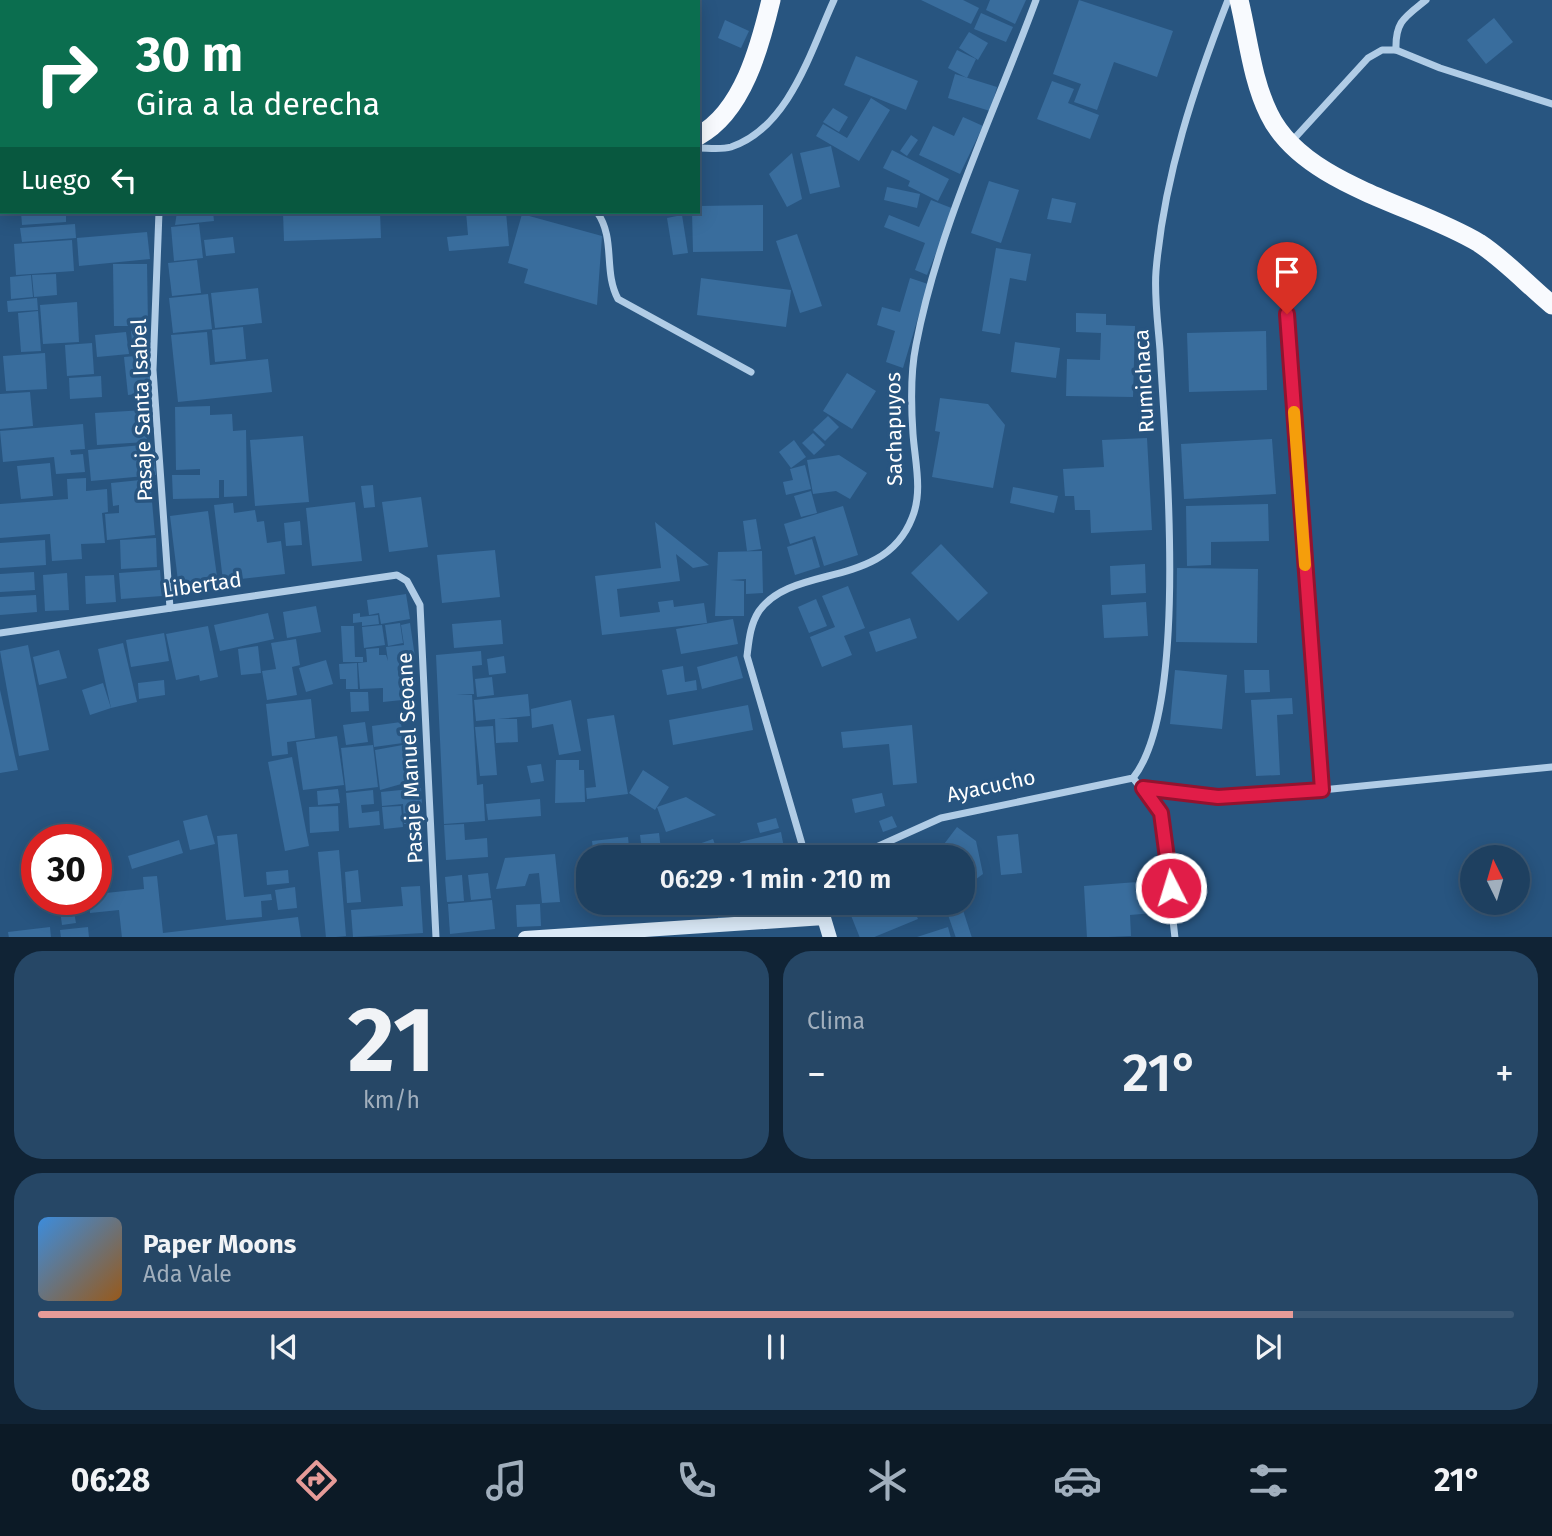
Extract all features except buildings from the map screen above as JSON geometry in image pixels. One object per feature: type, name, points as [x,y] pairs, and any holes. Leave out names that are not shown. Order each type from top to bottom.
[{"type":"highway","points":[[700,135],[708,131],[733,102],[761,40],[771,0]]},
{"type":"highway","points":[[1239,0],[1269,114],[1289,144],[1347,183],[1420,213],[1480,244],[1552,306]]},
{"type":"main road","points":[[526,937],[824,918],[830,937]]},
{"type":"street","points":[[700,148],[730,148],[755,134],[784,105],[834,0]]},
{"type":"street","name":"Sachapuyos","points":[[802,845],[747,656],[750,629],[761,609],[779,594],[870,564],[893,549],[912,518],[918,482],[911,397],[915,348],[929,286],[951,218],[1036,0]]},
{"type":"street","name":"Rumichaca","points":[[1132,778],[1141,768],[1151,746],[1169,632],[1157,262],[1164,203],[1191,103],[1228,0]]},
{"type":"street","points":[[1396,50],[1395,32],[1402,19],[1426,0]]},
{"type":"street","points":[[1289,144],[1368,58],[1382,50],[1396,50],[1440,68],[1548,102],[1552,94]]},
{"type":"street","name":"Pasaje Santa Isabel","points":[[159,214],[153,370],[170,608]]},
{"type":"street","points":[[598,214],[608,231],[611,286],[618,299],[751,372]]},
{"type":"street","points":[[1287,314],[1322,790]]},
{"type":"street","name":"Libertad","points":[[0,633],[397,575],[407,581]]},
{"type":"street","name":"Pasaje Manuel Seoane","points":[[407,581],[420,605],[436,937]]},
{"type":"street","points":[[1143,788],[1218,797],[1322,790],[1552,766]]},
{"type":"street","points":[[1132,778],[1161,813],[1175,937]]},
{"type":"street","name":"Ayacucho","points":[[881,845],[941,818],[1132,778]]},
{"type":"slow traffic","points":[[1294,412],[1305,565]]},
{"type":"route","points":[[1171,888],[1167,839],[1161,813],[1143,788],[1218,797],[1322,790],[1287,314]]}]
